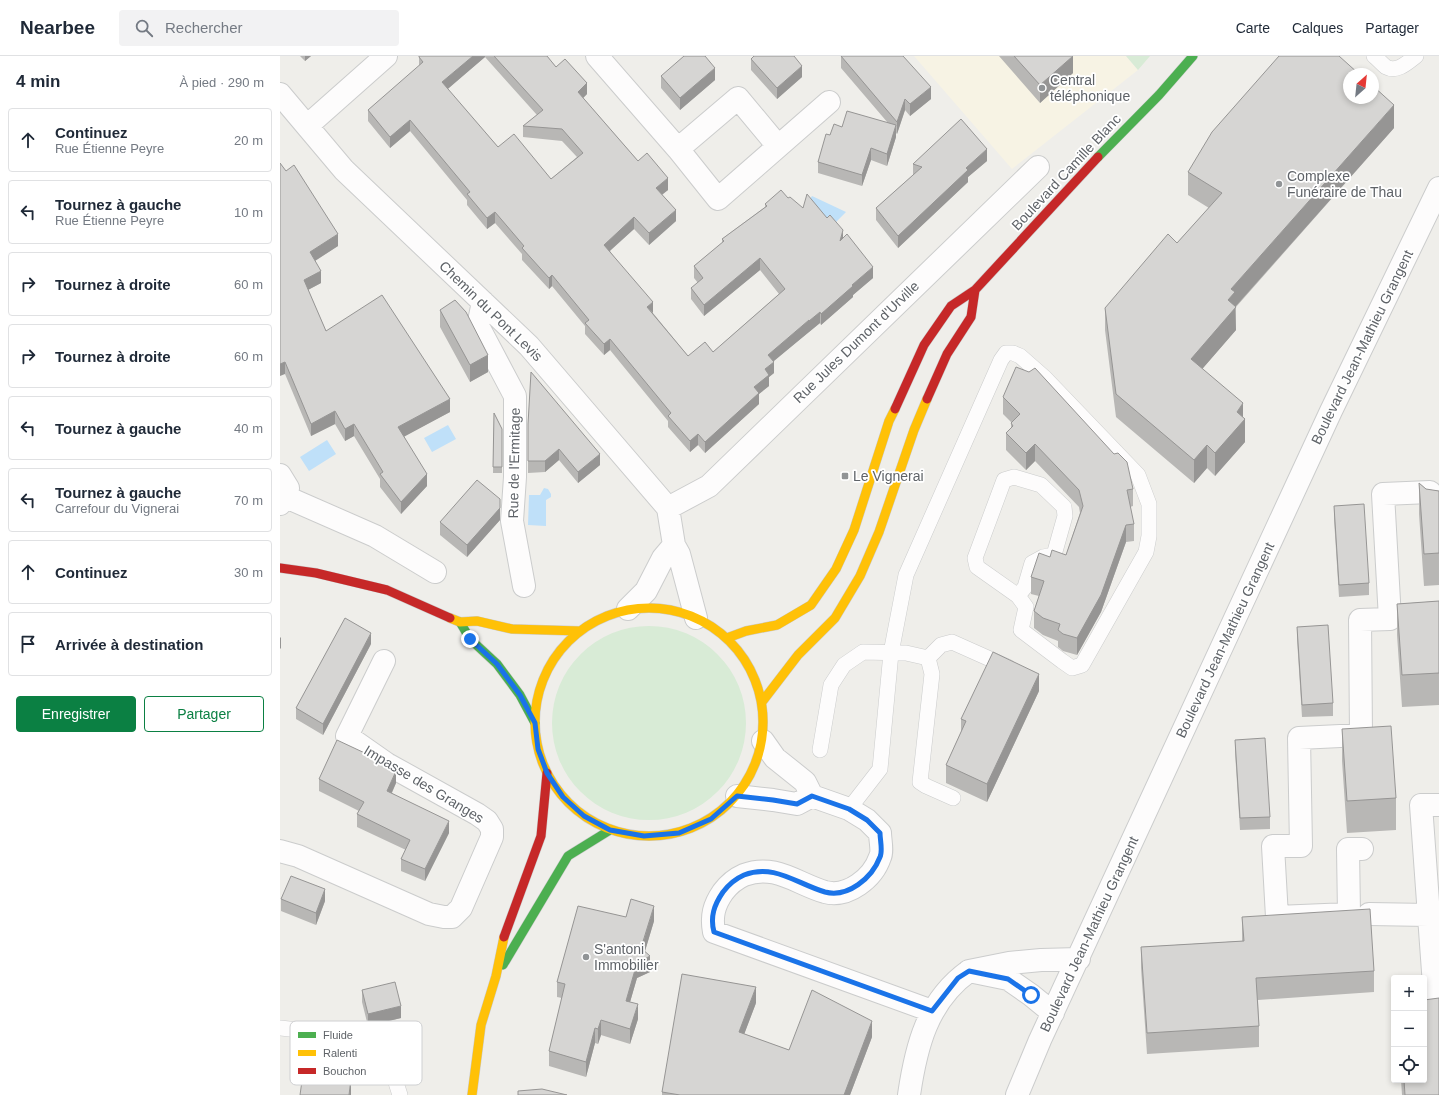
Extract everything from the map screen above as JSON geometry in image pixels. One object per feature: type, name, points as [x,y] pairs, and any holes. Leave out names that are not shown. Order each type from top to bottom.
[{"type":"main road","name":"Boulevard Camille Blanc","points":[[727,638],[746,631],[777,625],[811,605],[836,569],[854,530],[889,421],[924,345],[951,306],[975,290],[1118,136],[1159,96],[1193,56]]},
{"type":"main road","points":[[762,702],[798,655],[835,618],[860,576],[879,532],[914,430],[946,354],[971,317],[975,290]]},
{"type":"main road","points":[[280,568],[316,573],[387,590],[460,622],[477,621],[512,629],[580,631]]},
{"type":"main road","points":[[663,609],[696,618],[727,638],[750,667],[762,702],[763,741],[754,770],[737,796],[711,819],[679,833],[644,836],[610,830],[584,816],[563,797],[547,773],[538,749],[535,723],[540,688],[556,656],[580,631],[603,617],[628,610],[663,609]]},
{"type":"main road","points":[[460,622],[470,639],[497,664],[520,695],[535,723]]},
{"type":"main road","points":[[472,1095],[480,1025],[496,976],[505,931],[541,836],[547,773]]},
{"type":"main road","points":[[496,976],[568,856],[610,830]]},
{"type":"street","points":[[307,126],[386,56]]},
{"type":"street","points":[[597,56],[678,149],[718,199],[828,102]]},
{"type":"street","name":"Chemin du Pont Levis","points":[[280,94],[344,170],[529,346],[668,508]]},
{"type":"street","points":[[678,149],[738,98],[778,146]]},
{"type":"street","name":"Rue Jules Dumont d'Urville","points":[[668,508],[709,486],[1038,167]]},
{"type":"street","name":"Boulevard Jean-Mathieu Grangent","points":[[1017,1095],[1053,1013],[1330,411],[1439,188]]},
{"type":"street","name":"Rue de l'Ermitage","points":[[483,302],[478,326],[515,396],[512,521],[524,586]]},
{"type":"street","points":[[280,475],[288,488],[283,500],[375,536],[435,572]]},
{"type":"street","points":[[1362,849],[1348,850],[1349,914],[1277,916],[1272,846],[1302,846],[1298,738],[1361,735],[1360,620],[1390,619],[1383,494],[1430,492],[1432,510],[1439,510]]},
{"type":"street","points":[[668,508],[674,545],[679,554],[696,618]]},
{"type":"street","points":[[628,610],[646,591],[663,558],[674,545]]},
{"type":"street","name":"Impasse des Granges","points":[[280,851],[298,856],[429,914],[452,917],[460,908],[492,837],[492,829],[487,821],[387,764],[347,736],[384,661]]},
{"type":"street","points":[[763,741],[775,758],[805,782],[812,796],[849,809],[867,820],[880,833],[881,856],[863,882],[853,889],[840,892],[826,892],[769,871],[754,871],[739,877],[728,885],[719,898],[712,916],[714,932],[932,1011]]},
{"type":"street","points":[[737,796],[797,804],[812,796]]},
{"type":"street","points":[[1427,1028],[1437,1027],[1421,805],[1439,805]]},
{"type":"street","points":[[1369,914],[1429,915]]},
{"type":"street","points":[[909,1095],[913,1065],[921,1038],[932,1011],[958,978],[969,971],[1008,962],[1079,959]]},
{"type":"street","points":[[969,971],[1008,979],[1053,1013]]},
{"type":"lane","points":[[1374,56],[1387,68],[1394,68],[1404,65],[1416,56]]},
{"type":"lane","points":[[849,809],[880,769],[891,653],[906,575],[1001,360],[1006,353],[1013,353],[1020,356],[1045,378],[1138,475],[1149,504],[1149,536],[1146,552],[1082,665],[1072,668],[1021,630],[1026,607],[1018,596],[977,567],[975,558],[1004,480],[1014,477],[1041,486],[1064,507],[1065,516],[1054,555],[1043,557],[1032,563],[1025,587],[1018,596]]},
{"type":"lane","points":[[928,658],[940,645],[952,642],[1017,671]]},
{"type":"lane","points":[[820,750],[831,685],[844,665],[863,652],[906,653],[928,658]]},
{"type":"lane","points":[[928,658],[932,674],[920,782],[954,798]]},
{"type":"lane","points":[[280,1028],[290,1029]]},
{"type":"lane","points":[[397,1085],[400,1095]]},
{"type":"shaded area","points":[[914,56],[1126,56],[1138,70],[1012,169]]},
{"type":"green space","points":[[1126,56],[1150,56],[1138,70]]},
{"type":"green space","points":[[649,626],[677,630],[695,638],[710,648],[724,662],[734,677],[742,695],[746,723],[742,751],[734,769],[724,784],[710,798],[695,808],[677,816],[649,820],[621,816],[603,808],[588,798],[574,784],[564,769],[556,751],[552,723],[556,695],[564,677],[574,662],[588,648],[603,638],[621,630]]},
{"type":"water","points":[[812,196],[846,212],[831,227],[807,203]]},
{"type":"water","points":[[448,425],[456,439],[432,452],[424,438]]},
{"type":"water","points":[[327,440],[336,454],[309,471],[300,457]]},
{"type":"water","points":[[544,488],[548,489],[551,494],[551,497],[546,500],[546,526],[528,525],[529,495],[540,495]]},
{"type":"building","points":[[419,56],[473,56],[442,82],[498,147],[514,134],[551,179],[583,153],[562,129],[523,126],[543,110],[494,56],[547,56],[556,67],[565,59],[587,83],[578,92],[638,161],[647,153],[668,178],[656,188],[676,210],[649,233],[634,217],[604,245],[653,302],[647,307],[688,356],[705,342],[713,352],[785,289],[760,258],[704,305],[691,288],[703,278],[694,266],[724,241],[722,239],[767,206],[765,204],[781,190],[788,198],[790,197],[803,208],[807,194],[827,218],[830,215],[843,230],[840,241],[847,234],[873,267],[821,314],[820,312],[809,320],[768,355],[774,362],[765,369],[769,375],[754,387],[759,393],[705,442],[698,434],[690,441],[668,416],[671,413],[610,339],[604,344],[585,323],[589,320],[552,275],[549,278],[522,248],[524,246],[495,212],[487,218],[467,194],[470,192],[410,120],[390,137],[368,110],[423,62]]},
{"type":"building","points":[[684,56],[705,56],[715,68],[680,98],[661,76]]},
{"type":"building","points":[[754,56],[794,56],[802,66],[777,88],[751,59]]},
{"type":"building","points":[[841,56],[903,56],[931,87],[910,104],[905,99],[897,122]]},
{"type":"building","points":[[1014,56],[1073,56],[1040,85]]},
{"type":"building","points":[[1279,56],[1339,56],[1352,68],[1343,68],[1343,104],[1379,104],[1379,91],[1394,105],[1231,289],[1235,292],[1228,300],[1236,307],[1191,359],[1243,403],[1237,412],[1245,419],[1215,453],[1207,445],[1194,460],[1116,394],[1105,308],[1168,234],[1177,243],[1222,193],[1188,172],[1212,132]]},
{"type":"building","points":[[847,111],[896,125],[887,154],[871,148],[862,175],[818,162],[826,134],[830,135],[834,124],[842,127]]},
{"type":"building","points":[[961,119],[987,149],[966,168],[968,170],[898,236],[876,208],[922,167],[913,164]]},
{"type":"building","points":[[280,163],[286,171],[294,165],[338,234],[310,252],[321,271],[304,280],[326,331],[382,295],[450,399],[398,427],[427,474],[401,502],[380,474],[383,472],[354,424],[345,429],[335,411],[311,424],[285,362],[280,364]]},
{"type":"building","points":[[455,300],[466,312],[488,355],[470,365],[440,310]]},
{"type":"building","points":[[1016,367],[1029,372],[1035,368],[1114,454],[1118,453],[1127,462],[1133,489],[1127,490],[1134,524],[1126,525],[1101,595],[1077,638],[1063,634],[1058,630],[1060,624],[1043,618],[1034,611],[1044,581],[1031,577],[1039,553],[1050,557],[1052,550],[1066,555],[1083,506],[1079,490],[1035,444],[1026,453],[1006,433],[1013,426],[1011,423],[1020,414],[1003,397]]},
{"type":"building","points":[[531,372],[600,454],[578,472],[559,449],[545,461],[528,461],[528,424]]},
{"type":"building","points":[[494,413],[502,429],[502,467],[493,467]]},
{"type":"building","points":[[477,480],[500,499],[500,508],[467,545],[440,522]]},
{"type":"building","points":[[1419,483],[1426,489],[1439,491],[1439,553],[1424,554]]},
{"type":"building","points":[[1364,504],[1369,583],[1339,585],[1334,506]]},
{"type":"building","points":[[1439,601],[1439,673],[1402,675],[1397,604]]},
{"type":"building","points":[[345,618],[371,633],[323,724],[296,708]]},
{"type":"building","points":[[1328,625],[1333,703],[1302,705],[1297,627]]},
{"type":"building","points":[[993,652],[1039,674],[987,784],[946,765],[966,721],[961,719]]},
{"type":"building","points":[[1391,726],[1396,798],[1347,801],[1342,729]]},
{"type":"building","points":[[1265,738],[1270,817],[1240,818],[1235,740]]},
{"type":"building","points":[[337,740],[369,755],[396,771],[387,791],[449,821],[425,869],[401,859],[410,840],[357,814],[364,802],[319,779]]},
{"type":"building","points":[[291,876],[325,889],[316,913],[281,899]]},
{"type":"building","points":[[631,899],[654,906],[641,948],[650,956],[637,963],[626,1001],[638,1004],[630,1029],[601,1020],[598,1029],[595,1028],[586,1062],[549,1051],[565,984],[557,982],[578,906],[626,917]]},
{"type":"building","points":[[1370,909],[1374,971],[1256,978],[1259,1026],[1147,1033],[1141,947],[1244,941],[1242,917]]},
{"type":"building","points":[[682,974],[756,987],[739,1032],[789,1050],[812,990],[872,1021],[844,1095],[680,1095],[662,1092]]},
{"type":"building","points":[[395,982],[401,1006],[368,1014],[362,990]]},
{"type":"building","points":[[1439,998],[1439,1095],[1405,1095],[1404,1083],[1427,1083],[1427,1000]]},
{"type":"building","points":[[301,1085],[350,1085],[349,1095],[300,1095]]},
{"type":"building","points":[[542,1089],[567,1095],[518,1095],[518,1091]]},
{"type":"traffic: fast","points":[[1098,157],[1159,95],[1193,56]]},
{"type":"traffic: fast","points":[[460,622],[470,639],[497,664],[520,695],[535,723]]},
{"type":"traffic: fast","points":[[503,965],[568,856],[610,830]]},
{"type":"traffic: slow","points":[[762,702],[798,655],[835,618],[860,576],[879,532],[914,430],[927,399]]},
{"type":"traffic: slow","points":[[727,638],[746,631],[777,625],[811,605],[836,569],[854,530],[889,421],[895,409]]},
{"type":"traffic: slow","points":[[649,608],[671,610],[693,617],[712,627],[730,641],[744,659],[754,678],[761,700],[763,722],[761,744],[754,766],[744,785],[730,803],[712,817],[693,827],[671,834],[649,836],[627,834],[605,827],[586,817],[568,803],[554,785],[544,766],[537,744],[535,722],[537,700],[544,678],[554,659],[568,641],[586,627],[605,617],[627,610],[649,608]]},
{"type":"traffic: slow","points":[[450,618],[460,622],[477,621],[512,629],[580,631]]},
{"type":"traffic: slow","points":[[472,1095],[481,1025],[496,976],[504,937]]},
{"type":"traffic: jam","points":[[895,409],[924,345],[951,306],[975,290],[1098,157]]},
{"type":"traffic: jam","points":[[927,399],[947,354],[971,317],[975,290]]},
{"type":"traffic: jam","points":[[280,568],[316,573],[387,590],[450,618]]},
{"type":"traffic: jam","points":[[504,937],[541,836],[547,773]]},
{"type":"place","name":"Central téléphonique","points":[[1042,88]]},
{"type":"place","name":"Complexe Funéraire de Thau","points":[[1279,184]]},
{"type":"place","name":"Le Vignerai","points":[[845,476]]},
{"type":"place","name":"S'antoni Immobilier","points":[[586,957]]},
{"type":"route","points":[[470,639],[497,664],[520,695],[535,723],[538,749],[547,773],[563,797],[584,816],[610,830],[644,836],[679,833],[711,819],[737,796],[797,804],[812,796],[849,809],[867,820],[880,833],[881,856],[863,882],[853,889],[840,892],[826,892],[769,871],[754,871],[739,877],[728,885],[715,905],[712,916],[714,932],[932,1011],[958,978],[969,971],[1008,979],[1031,995]]}]
